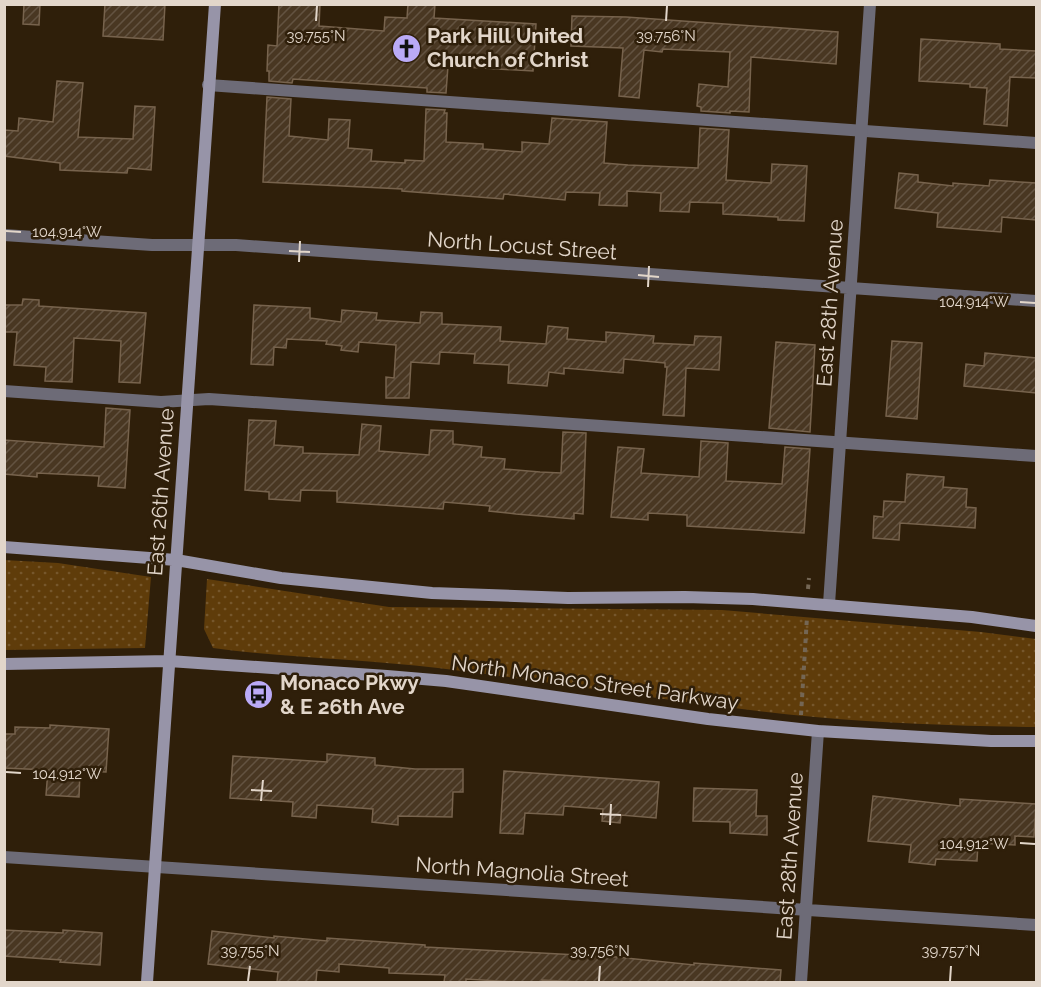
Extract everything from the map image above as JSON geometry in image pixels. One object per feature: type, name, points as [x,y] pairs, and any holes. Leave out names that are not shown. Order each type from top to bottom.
[{"type":"main road","name":"East 26th Avenue","points":[[147,982],[215,4]]},
{"type":"main road","points":[[4,547],[176,561],[280,578],[432,593],[568,598],[685,597],[829,604],[972,617],[1036,626]]},
{"type":"main road","name":"North Monaco Street Parkway","points":[[4,664],[169,662],[387,676],[446,681],[572,701],[818,731],[991,741],[1036,741]]},
{"type":"street","name":"East 28th Avenue","points":[[829,604],[870,4]]},
{"type":"street","points":[[208,85],[1036,143]]},
{"type":"street","name":"North Locust Street","points":[[4,235],[152,245],[248,246],[1036,301]]},
{"type":"street","points":[[4,391],[161,402],[208,399],[1036,456]]},
{"type":"street","name":"East 28th Avenue","points":[[801,982],[818,731]]},
{"type":"street","name":"North Magnolia Street","points":[[4,857],[1036,925]]},
{"type":"path","points":[[801,729],[809,578]]},
{"type":"shaded area","points":[[4,560],[58,563],[151,577],[145,648],[5,650]]},
{"type":"shaded area","points":[[207,579],[389,607],[722,610],[981,632],[1036,639],[1036,727],[926,724],[815,717],[438,668],[213,648],[204,629]]},
{"type":"building","points":[[24,4],[40,4],[39,25],[23,24]]},
{"type":"building","points":[[105,4],[165,4],[163,40],[103,36]]},
{"type":"building","points":[[279,4],[320,4],[319,26],[384,31],[385,17],[407,18],[408,4],[435,4],[434,18],[536,24],[533,71],[448,66],[446,93],[427,92],[427,88],[293,79],[292,83],[269,81],[268,45],[277,46]]},
{"type":"building","points":[[572,16],[626,17],[838,32],[836,64],[751,57],[749,112],[701,111],[701,107],[697,106],[699,84],[728,87],[730,52],[644,50],[639,98],[619,96],[623,48],[571,46]]},
{"type":"building","points":[[921,39],[1000,44],[1000,49],[1036,51],[1036,78],[1010,77],[1007,126],[984,124],[987,88],[970,87],[970,84],[919,81]]},
{"type":"building","points":[[57,81],[83,83],[78,137],[133,139],[135,106],[155,107],[151,170],[128,168],[127,173],[60,170],[60,163],[4,156],[4,130],[18,131],[19,118],[53,122]]},
{"type":"building","points":[[267,97],[291,99],[289,136],[328,140],[329,119],[350,120],[348,148],[372,150],[371,161],[405,163],[405,160],[424,161],[426,109],[445,110],[444,113],[447,113],[446,142],[483,144],[483,149],[522,152],[522,142],[549,144],[552,118],[607,122],[604,163],[628,165],[698,168],[700,128],[729,130],[726,180],[771,183],[772,164],[807,166],[804,221],[723,214],[723,203],[690,202],[689,212],[660,211],[661,193],[627,191],[627,206],[599,205],[600,193],[566,192],[565,200],[504,194],[503,199],[402,191],[402,189],[263,182]]},
{"type":"building","points":[[899,173],[918,175],[918,182],[953,186],[953,183],[989,186],[990,180],[1036,183],[1036,220],[1002,217],[1001,232],[937,227],[938,213],[895,208]]},
{"type":"building","points":[[23,299],[39,300],[39,306],[146,313],[140,383],[119,382],[121,341],[74,338],[72,382],[45,381],[46,367],[14,365],[17,332],[4,332],[4,305],[22,305]]},
{"type":"building","points":[[254,305],[310,308],[310,318],[341,322],[342,310],[377,313],[376,320],[420,323],[421,312],[442,313],[442,324],[501,327],[500,341],[546,344],[548,326],[568,328],[567,339],[606,342],[606,332],[654,336],[653,343],[694,345],[695,336],[721,337],[719,370],[686,368],[684,416],[663,415],[667,367],[665,363],[624,359],[623,373],[564,368],[564,374],[549,372],[547,386],[508,383],[509,365],[474,363],[475,354],[440,352],[439,364],[411,362],[409,398],[386,398],[386,377],[394,378],[396,345],[359,342],[358,352],[341,350],[342,346],[326,344],[327,341],[287,339],[286,348],[274,347],[273,365],[251,364]]},
{"type":"building","points":[[892,341],[922,343],[917,419],[886,416]]},
{"type":"building","points":[[776,342],[815,345],[810,432],[769,428]]},
{"type":"building","points":[[985,353],[1036,358],[1036,393],[964,386],[966,364],[984,366]]},
{"type":"building","points":[[106,408],[130,410],[125,488],[98,486],[99,476],[37,473],[37,477],[4,474],[4,440],[104,447]]},
{"type":"building","points":[[249,420],[276,421],[274,445],[303,447],[303,453],[359,455],[362,424],[381,426],[379,451],[429,455],[431,430],[453,431],[453,444],[482,447],[481,457],[505,459],[504,469],[561,473],[563,432],[586,433],[583,514],[574,513],[574,519],[489,511],[490,506],[444,502],[443,509],[337,502],[337,491],[301,490],[300,501],[269,499],[269,492],[245,490]]},
{"type":"building","points":[[701,441],[728,443],[726,481],[782,484],[785,447],[810,449],[804,533],[687,526],[687,515],[648,513],[648,520],[611,517],[618,447],[644,449],[641,473],[699,477]]},
{"type":"building","points":[[907,474],[944,477],[943,487],[967,489],[966,507],[976,508],[975,528],[900,523],[899,540],[873,538],[874,516],[883,517],[884,501],[905,502]]},
{"type":"building","points":[[50,725],[109,729],[106,772],[80,771],[79,797],[46,795],[48,770],[4,768],[4,734],[15,734],[15,727],[50,728]]},
{"type":"building","points":[[327,754],[375,758],[375,765],[415,769],[463,769],[463,792],[453,792],[452,817],[398,816],[398,825],[372,822],[373,809],[317,805],[316,818],[292,816],[293,802],[230,798],[233,756],[327,762]]},
{"type":"building","points":[[504,771],[659,782],[656,818],[621,815],[620,823],[602,821],[603,809],[564,806],[563,815],[525,813],[523,834],[500,833]]},
{"type":"building","points":[[694,788],[757,790],[756,816],[767,816],[767,835],[730,833],[730,822],[693,821]]},
{"type":"building","points":[[873,796],[960,806],[960,799],[1036,804],[1034,837],[1015,836],[1015,845],[978,843],[977,861],[936,859],[935,865],[909,862],[911,845],[868,841]]},
{"type":"building","points":[[4,930],[63,933],[63,930],[102,933],[100,965],[4,956]]},
{"type":"building","points":[[212,931],[274,938],[274,936],[327,941],[327,938],[425,945],[425,947],[616,957],[694,965],[694,963],[781,970],[780,982],[542,980],[542,982],[514,982],[466,979],[466,982],[444,982],[445,975],[389,973],[389,968],[339,964],[339,972],[317,970],[316,982],[277,982],[278,972],[208,964]]},
{"type":"place","name":"Park Hill United Church of Christ","points":[[406,48]]},
{"type":"place","name":"Monaco Pkwy & E 26th Ave","points":[[259,695]]}]
